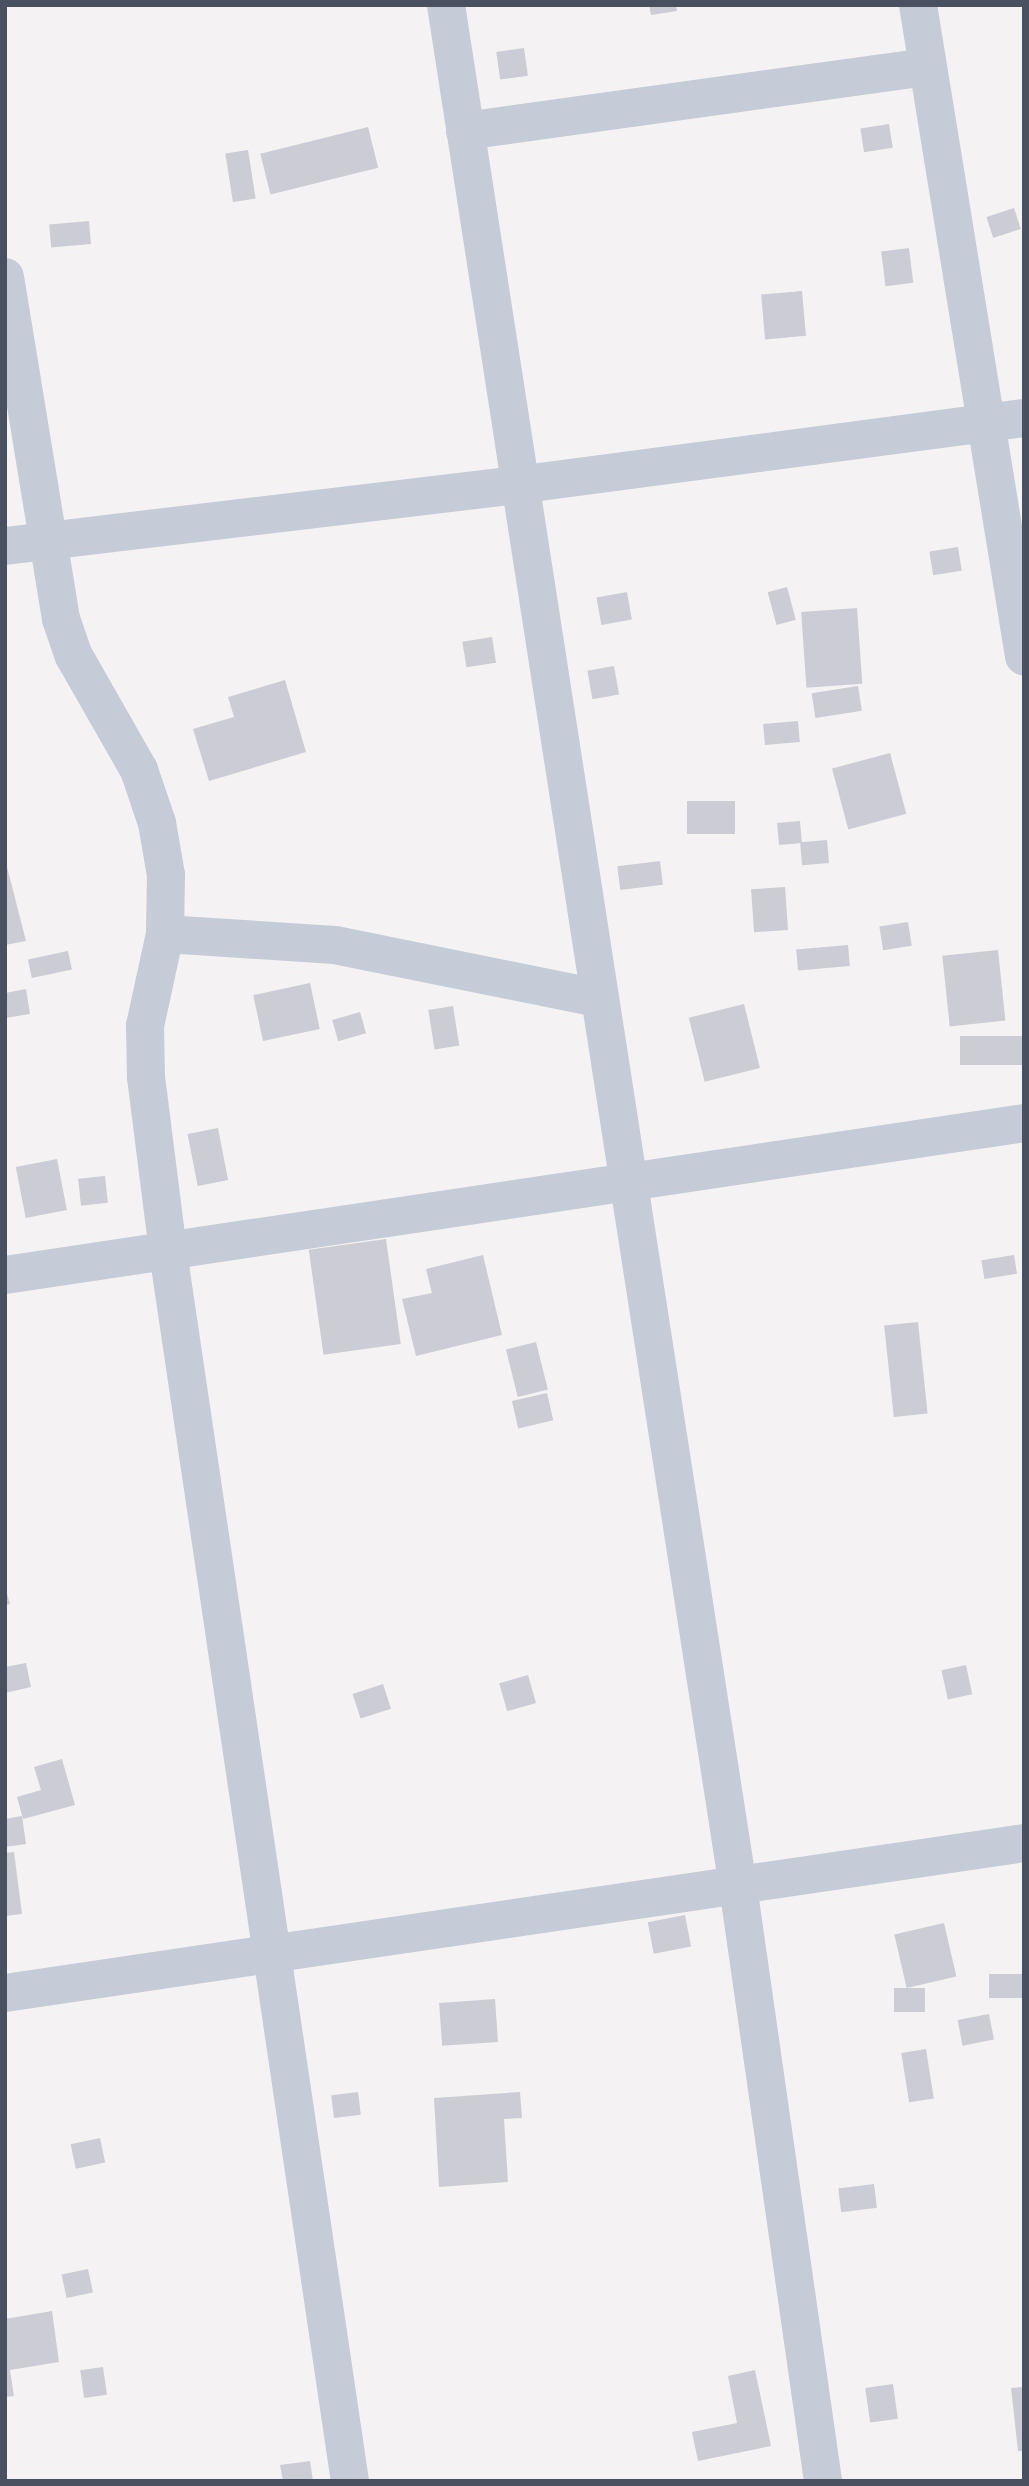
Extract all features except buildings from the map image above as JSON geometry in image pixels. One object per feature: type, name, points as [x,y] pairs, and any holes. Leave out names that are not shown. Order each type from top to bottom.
[{"type":"street","points":[[446,5],[517,485],[737,1885],[823,2481]]},
{"type":"street","points":[[918,5],[928,67],[1007,421],[1024,656]]},
{"type":"street","points":[[465,131],[928,67]]},
{"type":"street","points":[[5,276],[61,619],[74,656],[139,771],[157,822],[166,875],[164,934],[145,1026],[146,1077],[168,1252],[275,1955],[350,2481]]},
{"type":"street","points":[[5,546],[517,485],[1007,421]]},
{"type":"street","points":[[164,934],[335,945],[597,998]]},
{"type":"street","points":[[5,1275],[627,1180],[1024,1123]]},
{"type":"street","points":[[5,1993],[1024,1843]]}]
